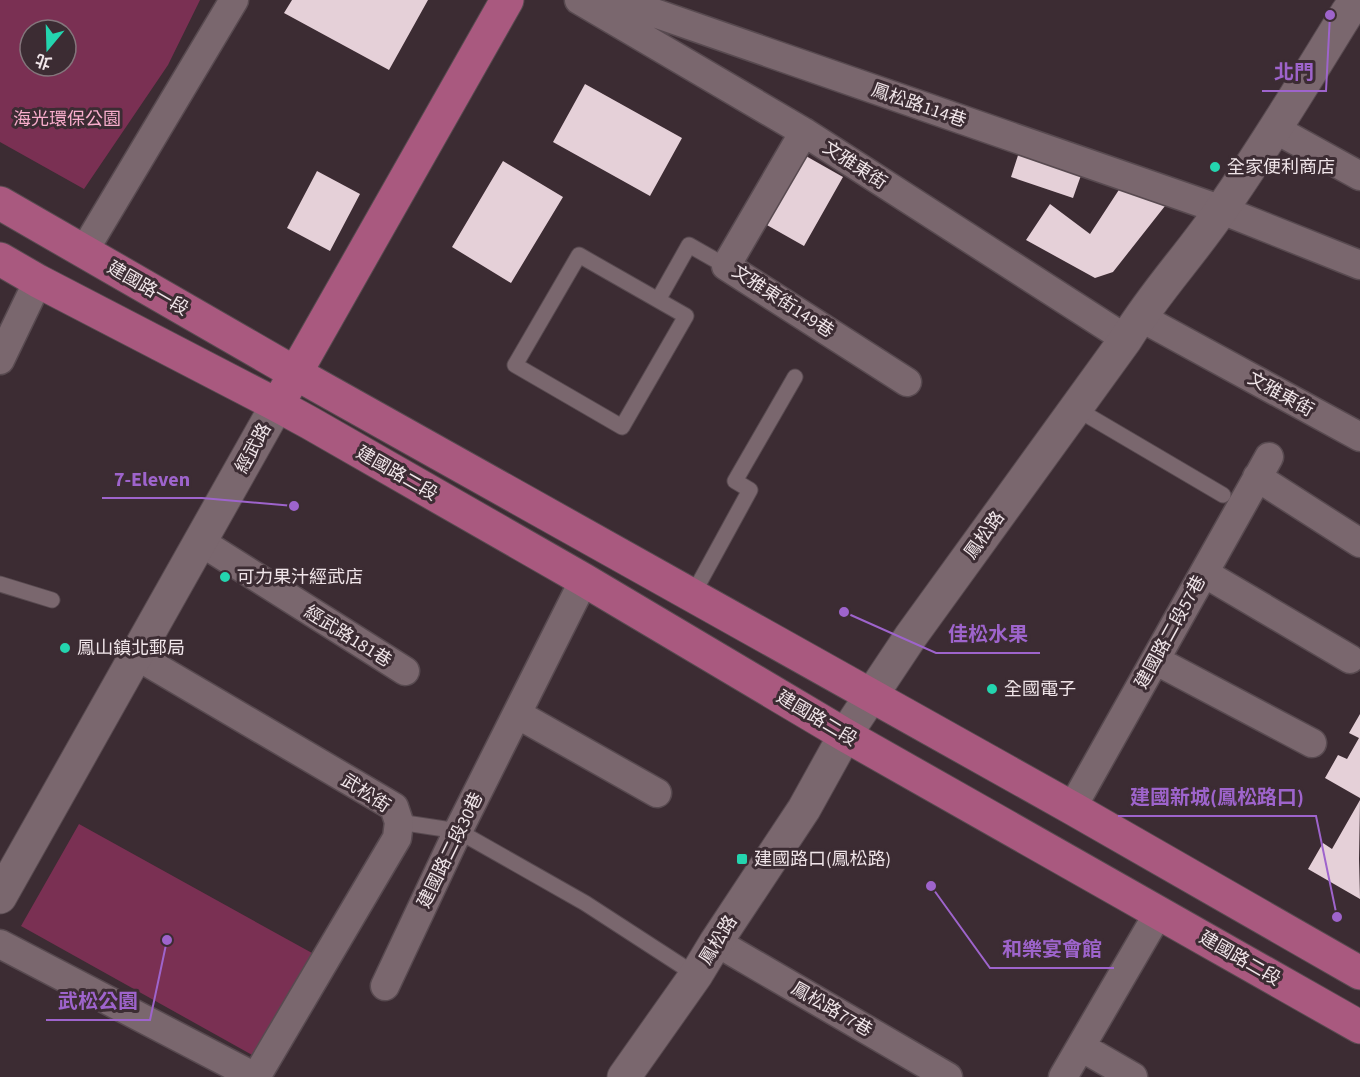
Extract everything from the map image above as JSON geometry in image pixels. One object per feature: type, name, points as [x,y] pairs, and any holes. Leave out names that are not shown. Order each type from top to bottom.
[{"type":"main road","name":"經武路","points":[[277,405],[507,0]]},
{"type":"main road","name":"建國路一段","points":[[0,203],[296,373]]},
{"type":"main road","points":[[0,259],[277,405]]},
{"type":"main road","name":"建國路二段","points":[[296,373],[1072,808],[1360,973]]},
{"type":"main road","name":"建國路二段","points":[[277,405],[584,580],[845,735],[1360,1027]]},
{"type":"street","points":[[84,251],[234,0]]},
{"type":"street","name":"文雅東街","points":[[579,0],[1133,328],[1360,437]]},
{"type":"street","name":"鳳松路114巷","points":[[617,0],[1221,210],[1360,265]]},
{"type":"street","name":"鳳松路","points":[[624,1077],[696,975],[804,809],[845,735],[911,636],[1221,210],[1355,11]]},
{"type":"street","points":[[1275,129],[1360,176]]},
{"type":"street","name":"文雅東街149巷","points":[[804,132],[726,266],[907,382]]},
{"type":"street","points":[[0,360],[38,281]]},
{"type":"street","name":"經武路","points":[[0,897],[277,405]]},
{"type":"street","name":"建國路二段57巷","points":[[1072,808],[1263,467],[1360,543]]},
{"type":"street","name":"經武路181巷","points":[[201,542],[405,671]]},
{"type":"street","points":[[1203,573],[1350,659]]},
{"type":"street","name":"建國路二段30巷","points":[[385,986],[458,831],[584,580]]},
{"type":"street","name":"武松街","points":[[137,656],[393,807],[399,822],[396,838],[255,1077]]},
{"type":"street","points":[[1155,660],[1312,743]]},
{"type":"street","points":[[517,714],[657,793]]},
{"type":"street","points":[[1063,1077],[1159,912]]},
{"type":"street","name":"鳳松路77巷","points":[[716,942],[948,1077]]},
{"type":"street","points":[[0,944],[255,1077]]},
{"type":"street","points":[[1081,1047],[1133,1077]]},
{"type":"lane","points":[[658,300],[689,245],[726,266]]},
{"type":"lane","points":[[579,255],[658,300],[686,316],[622,427],[515,365],[579,255]]},
{"type":"lane","points":[[692,596],[750,490],[735,481],[795,377]]},
{"type":"lane","points":[[1076,408],[1223,495]]},
{"type":"lane","points":[[0,584],[52,600]]},
{"type":"lane","points":[[399,822],[458,831],[585,903],[696,975]]},
{"type":"green space","name":"海光環保公園","points":[[0,0],[200,0],[168,65],[84,189],[0,142]]},
{"type":"green space","points":[[79,824],[312,953],[254,1056],[21,926]]},
{"type":"building","points":[[292,0],[428,0],[389,70],[284,13]]},
{"type":"building","points":[[585,84],[682,138],[650,196],[553,142]]},
{"type":"building","points":[[1022,143],[1085,164],[1073,198],[1011,177]]},
{"type":"building","points":[[790,147],[843,177],[804,246],[751,216]]},
{"type":"building","points":[[503,161],[563,197],[511,283],[452,247]]},
{"type":"building","points":[[317,171],[360,194],[330,251],[287,228]]},
{"type":"building","points":[[1126,179],[1165,206],[1113,272],[1095,278],[1026,240],[1050,204],[1090,234]]},
{"type":"building","points":[[1360,714],[1360,798],[1325,778],[1338,755],[1347,759],[1359,738],[1349,733]]},
{"type":"building","points":[[1360,800],[1360,899],[1308,869],[1323,843],[1332,849]]},
{"type":"place","name":"北門","points":[[1330,15]]},
{"type":"place","name":"全家便利商店","points":[[1215,167]]},
{"type":"place","name":"7-Eleven","points":[[294,506]]},
{"type":"place","name":"可力果汁經武店","points":[[225,577]]},
{"type":"place","name":"佳松水果","points":[[844,612]]},
{"type":"place","name":"鳳山鎮北郵局","points":[[65,648]]},
{"type":"place","name":"全國電子","points":[[992,689]]},
{"type":"place","name":"建國路口(鳳松路)","points":[[742,859]]},
{"type":"place","name":"和樂宴會館","points":[[931,886]]},
{"type":"place","name":"建國新城(鳳松路口)","points":[[1337,917]]},
{"type":"place","name":"武松公園","points":[[167,940]]}]
